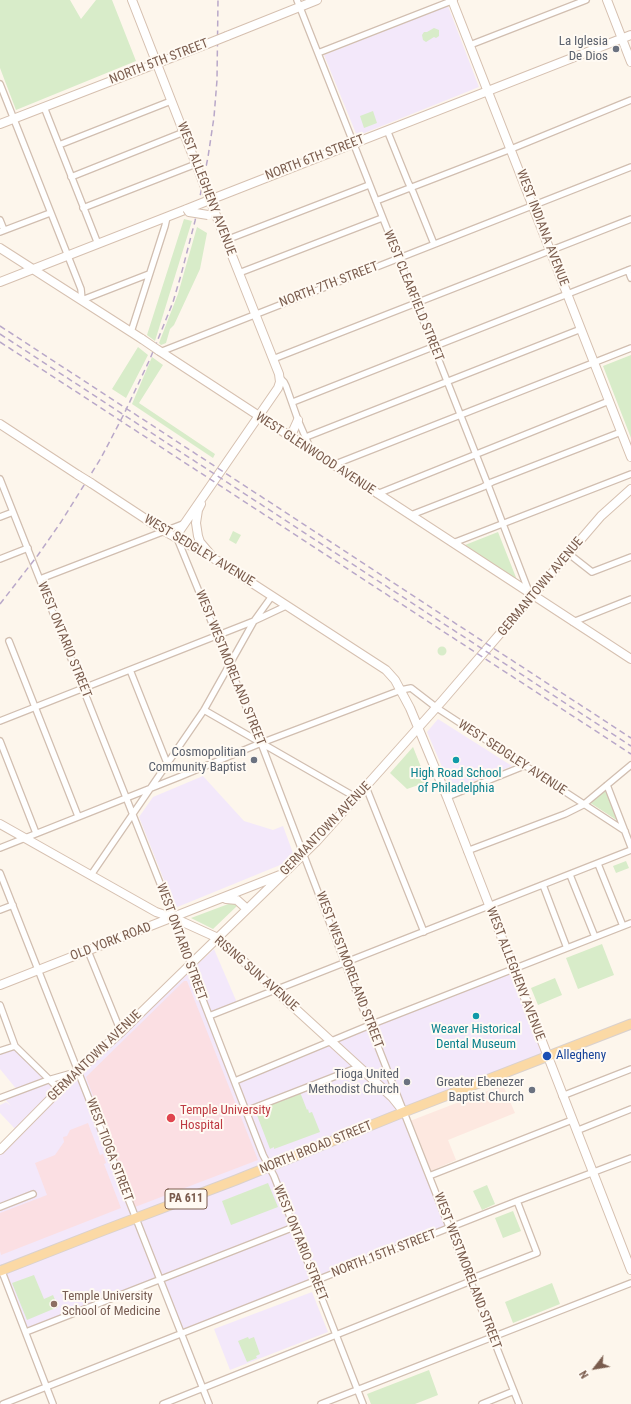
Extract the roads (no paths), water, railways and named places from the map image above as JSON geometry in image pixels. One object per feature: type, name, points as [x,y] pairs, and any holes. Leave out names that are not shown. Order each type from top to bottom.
[{"type":"main road","name":"NORTH BROAD STREET","points":[[1,1270],[269,1167],[404,1112],[631,1024]]},
{"type":"street","name":"WEST ALLEGHENY AVENUE","points":[[132,0],[209,198],[274,359],[280,378],[284,382],[293,402],[298,420],[312,451]]},
{"type":"street","name":"NORTH 5TH STREET","points":[[0,124],[207,44],[299,3],[317,0]]},
{"type":"street","points":[[318,53],[453,0]]},
{"type":"street","name":"WEST INDIANA AVENUE","points":[[453,0],[631,457]]},
{"type":"street","points":[[470,45],[586,0]]},
{"type":"street","points":[[607,0],[631,62]]},
{"type":"street","name":"WEST CLEARFIELD STREET","points":[[299,3],[369,185],[531,594]]},
{"type":"street","name":"NORTH 6TH STREET","points":[[0,282],[187,209],[209,198],[353,144],[631,35]]},
{"type":"street","points":[[0,84],[68,256],[80,289],[82,300],[149,274]]},
{"type":"street","points":[[376,201],[631,100]]},
{"type":"street","points":[[59,145],[171,101]]},
{"type":"street","points":[[44,107],[98,244]]},
{"type":"street","points":[[387,130],[434,244]]},
{"type":"street","points":[[71,177],[184,132]]},
{"type":"street","points":[[83,208],[196,164]]},
{"type":"street","name":"NORTH 7TH STREET","points":[[159,351],[631,167]]},
{"type":"street","points":[[226,240],[369,185]]},
{"type":"street","points":[[187,209],[189,212],[217,217]]},
{"type":"street","points":[[0,220],[2,231],[50,212]]},
{"type":"street","points":[[131,332],[167,217]]},
{"type":"street","points":[[239,273],[382,218]]},
{"type":"street","points":[[274,359],[631,219]]},
{"type":"street","name":"WEST GLENWOOD AVENUE","points":[[0,248],[630,658]]},
{"type":"street","points":[[293,402],[629,270],[631,278]]},
{"type":"street","points":[[306,437],[580,329]]},
{"type":"street","points":[[333,465],[631,348]]},
{"type":"street","points":[[176,536],[278,388],[280,378]]},
{"type":"street","points":[[377,494],[609,401]]},
{"type":"street","points":[[288,435],[293,431],[298,420]]},
{"type":"street","name":"WEST SEDGLEY AVENUE","points":[[0,424],[164,531],[176,536],[218,561],[386,670],[395,680]]},
{"type":"street","points":[[411,516],[621,432]]},
{"type":"street","points":[[453,543],[631,474]]},
{"type":"street","name":"WEST ONTARIO STREET","points":[[0,479],[174,918],[191,964],[194,977],[246,1111],[294,1226],[363,1404]]},
{"type":"street","name":"GERMANTOWN AVENUE","points":[[0,1150],[78,1072],[304,855],[437,708],[531,594],[570,554],[601,516],[631,489]]},
{"type":"street","points":[[204,495],[197,515],[196,523],[198,536],[204,546],[218,561]]},
{"type":"street","points":[[0,517],[13,512]]},
{"type":"street","points":[[40,579],[184,524]]},
{"type":"street","name":"WEST WESTMORELAND STREET","points":[[176,536],[261,743],[519,1404]]},
{"type":"street","points":[[0,559],[28,548]]},
{"type":"street","points":[[570,554],[592,572],[631,557]]},
{"type":"street","points":[[91,875],[204,710],[254,621],[272,596]]},
{"type":"street","points":[[573,622],[631,599]]},
{"type":"street","points":[[0,722],[254,621],[286,606]]},
{"type":"street","points":[[9,641],[78,816]]},
{"type":"street","points":[[130,670],[167,763]]},
{"type":"street","name":"WEST ALLEGHENY AVENUE","points":[[395,680],[410,708],[447,797],[488,906],[631,1270]]},
{"type":"street","name":"WEST SEDGLEY AVENUE","points":[[400,690],[411,688],[437,708],[583,805],[625,831]]},
{"type":"street","points":[[0,848],[261,743],[400,690]]},
{"type":"street","points":[[204,710],[357,798]]},
{"type":"street","points":[[0,741],[36,833]]},
{"type":"street","points":[[467,851],[565,814],[583,805],[631,765]]},
{"type":"street","points":[[447,797],[524,766]]},
{"type":"street","points":[[607,785],[631,847]]},
{"type":"street","points":[[366,788],[424,932]]},
{"type":"street","name":"RISING SUN AVENUE","points":[[0,824],[156,912],[174,918],[218,938],[392,1097],[404,1112]]},
{"type":"street","points":[[209,1016],[488,906],[543,886],[631,850]]},
{"type":"street","points":[[598,864],[622,926]]},
{"type":"street","name":"OLD YORK ROAD","points":[[0,985],[174,918],[286,872]]},
{"type":"street","name":"WEST TIOGA STREET","points":[[0,873],[209,1404]]},
{"type":"street","points":[[570,875],[595,937]]},
{"type":"street","points":[[543,886],[567,948]]},
{"type":"street","points":[[223,898],[237,900],[248,909]]},
{"type":"street","points":[[0,910],[13,904]]},
{"type":"street","points":[[235,1080],[631,922]]},
{"type":"street","points":[[88,951],[121,1032]]},
{"type":"street","points":[[0,1005],[15,1046],[48,1080],[60,1090]]},
{"type":"street","points":[[0,1052],[15,1046]]},
{"type":"street","points":[[246,1111],[359,1067]]},
{"type":"street","points":[[562,1096],[631,1069]]},
{"type":"street","points":[[0,1098],[48,1080],[78,1072]]},
{"type":"street","points":[[576,1131],[631,1110]]},
{"type":"street","points":[[429,1176],[572,1120]]},
{"type":"street","name":"NORTH 15TH STREET","points":[[4,1404],[631,1158]]},
{"type":"street","points":[[0,1207],[33,1194]]},
{"type":"street","points":[[162,1404],[466,1282],[470,1278],[537,1254],[517,1202]]},
{"type":"street","points":[[26,1332],[294,1226]]},
{"type":"street","points":[[1,1270],[53,1404]]},
{"type":"street","points":[[321,1404],[631,1283]]},
{"type":"street","points":[[482,1404],[514,1391]]},
{"type":"railway","points":[[0,604],[38,555],[61,522],[101,458],[150,359],[173,302],[195,221],[208,157],[214,117],[217,80],[218,0]]},
{"type":"railway","points":[[0,326],[631,738]]},
{"type":"railway","points":[[0,334],[631,746]]},
{"type":"railway","points":[[0,342],[631,754]]},
{"type":"place","name":"La Iglesia De Dios","points":[[616,49]]},
{"type":"place","name":"Cosmopolitian Community Baptist","points":[[254,760]]},
{"type":"place","name":"High Road School of Philadelphia","points":[[456,760]]},
{"type":"place","name":"Weaver Historical Dental Museum","points":[[476,1016]]},
{"type":"place","name":"Allegheny","points":[[547,1056]]},
{"type":"place","name":"Tioga United Methodist Church","points":[[407,1082]]},
{"type":"place","name":"Greater Ebenezer Baptist Church","points":[[532,1090]]},
{"type":"place","name":"Temple University Hospital","points":[[171,1118]]},
{"type":"place","name":"Temple University School of Medicine","points":[[54,1304]]}]
